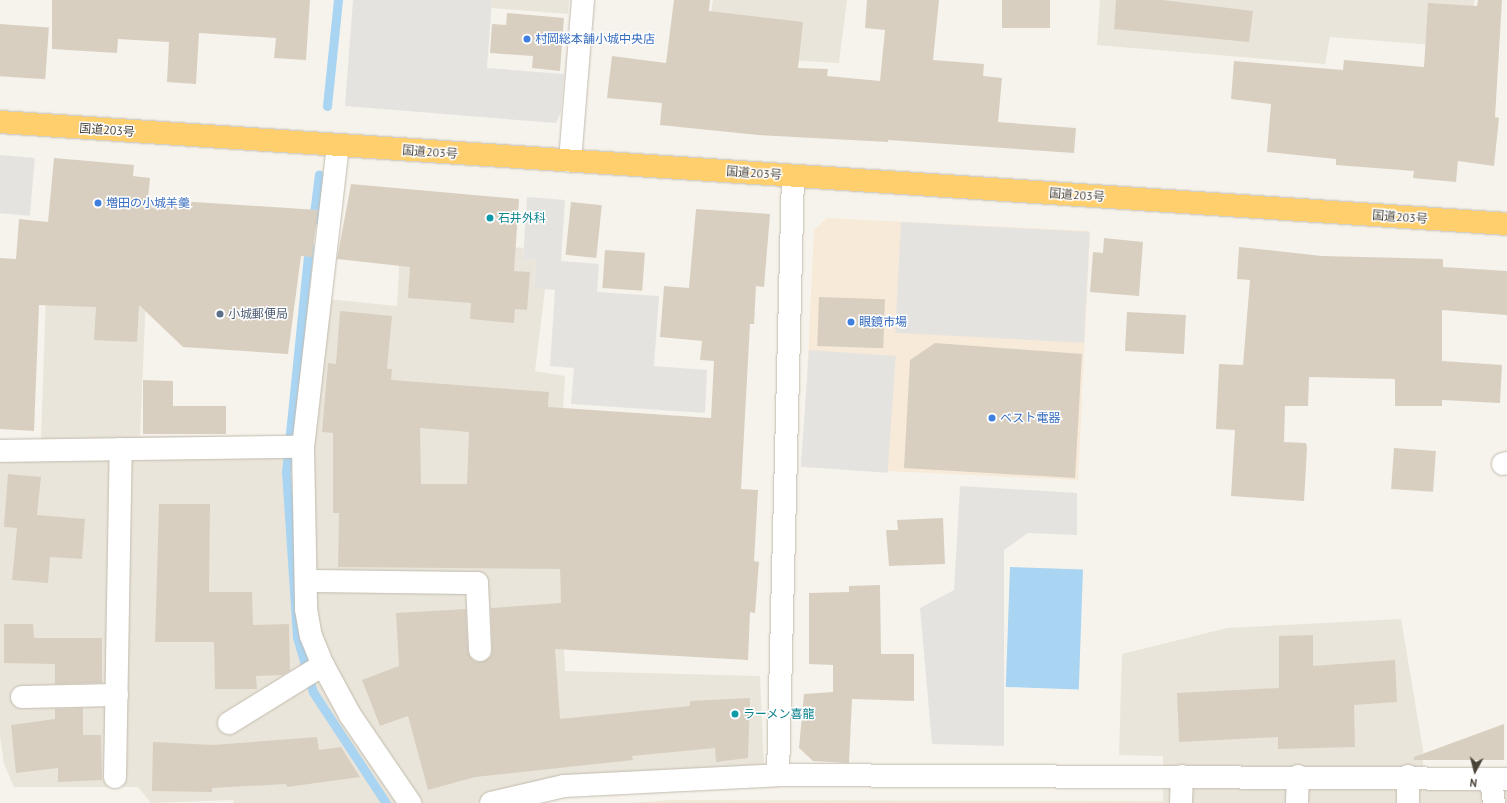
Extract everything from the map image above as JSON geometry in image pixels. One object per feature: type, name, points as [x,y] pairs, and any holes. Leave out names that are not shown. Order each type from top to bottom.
[{"type":"highway","name":"国道203号","points":[[0,122],[1507,224]]},
{"type":"street","points":[[570,161],[583,0]]},
{"type":"street","points":[[338,145],[303,447],[306,581],[311,636],[323,665],[350,715],[410,803]]},
{"type":"street","points":[[778,775],[792,176]]},
{"type":"street","points":[[0,451],[303,447]]},
{"type":"street","points":[[115,778],[121,449]]},
{"type":"street","points":[[306,581],[477,583],[480,650]]},
{"type":"street","points":[[228,724],[323,665]]},
{"type":"street","points":[[22,697],[117,695]]},
{"type":"street","points":[[490,803],[564,786],[778,775],[1408,776],[1499,779],[1494,803]]},
{"type":"street","points":[[1181,803],[1182,776]]},
{"type":"street","points":[[1298,776],[1298,803]]},
{"type":"street","points":[[1408,776],[1408,803]]},
{"type":"shaded area","points":[[353,0],[492,0],[487,68],[564,74],[561,112],[556,123],[345,106]]},
{"type":"shaded area","points":[[492,0],[569,0],[568,14],[491,8]]},
{"type":"shaded area","points":[[713,0],[847,0],[839,63],[704,55]]},
{"type":"shaded area","points":[[1100,0],[1474,0],[1473,48],[1330,37],[1325,64],[1097,45]]},
{"type":"shaded area","points":[[0,155],[35,158],[30,216],[0,213]]},
{"type":"shaded area","points":[[527,197],[565,200],[561,261],[599,264],[597,292],[659,296],[654,366],[707,370],[705,413],[571,404],[574,368],[550,366],[555,290],[534,288],[536,260],[523,259]]},
{"type":"shaded area","points":[[827,218],[1090,231],[1078,480],[803,467],[814,230]]},
{"type":"shaded area","points":[[901,222],[1090,232],[1084,343],[895,333]]},
{"type":"shaded area","points":[[413,239],[523,248],[523,259],[536,260],[534,288],[545,289],[535,371],[565,376],[557,514],[565,671],[760,676],[764,766],[515,786],[476,803],[234,803],[233,800],[151,803],[138,787],[14,787],[4,764],[0,735],[0,440],[41,441],[47,263],[147,272],[140,436],[313,436],[327,299],[397,306],[400,249]]},
{"type":"shaded area","points":[[809,350],[896,356],[888,473],[801,467]]},
{"type":"shaded area","points":[[960,486],[1077,493],[1077,535],[1028,533],[1004,550],[1004,746],[932,744],[920,608],[954,590]]},
{"type":"shaded area","points":[[1401,619],[1423,750],[1423,785],[1507,785],[1507,803],[1163,803],[1163,756],[1119,755],[1122,654],[1227,628]]},
{"type":"shaded area","points":[[671,800],[1163,801],[1163,803],[632,803]]},
{"type":"water","points":[[1010,567],[1083,570],[1079,689],[1006,687]]},
{"type":"building","points":[[52,0],[310,0],[306,60],[274,58],[276,38],[199,33],[196,84],[167,82],[169,42],[118,39],[117,53],[52,49]]},
{"type":"building","points":[[674,0],[710,0],[709,11],[803,22],[798,68],[828,69],[827,76],[880,81],[885,30],[865,28],[867,0],[939,0],[933,60],[984,64],[983,76],[1002,78],[998,122],[1076,128],[1074,153],[888,140],[888,142],[758,135],[660,125],[662,103],[607,98],[612,56],[666,63]]},
{"type":"building","points":[[1002,0],[1050,0],[1050,28],[1002,28]]},
{"type":"building","points":[[1116,0],[1162,0],[1253,11],[1249,42],[1114,29]]},
{"type":"building","points":[[1478,0],[1502,0],[1495,117],[1499,118],[1494,166],[1458,161],[1456,182],[1413,178],[1414,171],[1336,165],[1336,159],[1267,152],[1271,104],[1231,99],[1234,61],[1343,70],[1344,60],[1424,67],[1428,3],[1477,6]]},
{"type":"building","name":"村岡総本舗小城中央店","points":[[507,13],[564,18],[560,71],[532,68],[533,56],[490,53],[492,24],[506,25]]},
{"type":"building","points":[[0,24],[49,27],[45,79],[0,76]]},
{"type":"building","points":[[54,158],[134,165],[133,176],[150,178],[148,199],[318,210],[312,257],[301,256],[288,354],[183,347],[139,305],[137,342],[94,340],[96,307],[39,305],[34,431],[0,429],[0,258],[16,259],[19,219],[48,222]]},
{"type":"building","points":[[351,184],[519,199],[514,271],[530,272],[527,310],[515,309],[514,323],[470,319],[471,303],[408,298],[410,267],[337,259]]},
{"type":"building","points":[[571,202],[602,205],[596,258],[565,255]]},
{"type":"building","points":[[696,209],[770,214],[764,287],[756,286],[754,324],[750,324],[741,489],[758,490],[754,561],[759,562],[755,613],[750,612],[748,660],[555,649],[560,719],[690,706],[690,701],[750,698],[748,758],[716,762],[715,748],[632,756],[633,760],[475,777],[428,790],[408,716],[380,726],[362,680],[399,666],[396,613],[466,609],[468,651],[474,661],[481,662],[491,656],[491,608],[561,603],[560,569],[338,567],[339,513],[333,513],[333,433],[322,432],[328,363],[336,364],[340,311],[392,316],[387,369],[392,369],[391,380],[549,392],[548,407],[711,418],[714,361],[700,360],[702,341],[660,337],[664,286],[689,288]],"holes":[[[420,428],[469,432],[467,484],[421,484]]]},
{"type":"building","points":[[1104,238],[1143,242],[1139,296],[1090,292],[1093,252],[1103,253]]},
{"type":"building","points":[[1239,247],[1322,256],[1443,259],[1443,267],[1507,271],[1507,315],[1442,310],[1442,361],[1502,365],[1500,403],[1442,400],[1442,406],[1395,406],[1395,379],[1309,377],[1308,406],[1285,406],[1284,442],[1306,443],[1307,448],[1304,501],[1231,496],[1235,430],[1216,429],[1219,364],[1243,365],[1250,280],[1237,279]]},
{"type":"building","points":[[605,250],[645,253],[642,291],[602,288]]},
{"type":"building","name":"眼鏡市場","points":[[819,297],[885,299],[883,348],[817,346]]},
{"type":"building","points":[[1127,312],[1186,315],[1184,354],[1125,351]]},
{"type":"building","name":"ベスト電器","points":[[935,343],[1082,354],[1075,478],[904,468],[910,360]]},
{"type":"building","points":[[143,380],[173,381],[173,406],[226,406],[226,434],[143,434]]},
{"type":"building","points":[[1394,448],[1436,451],[1433,492],[1391,489]]},
{"type":"building","points":[[8,474],[41,477],[37,515],[85,519],[82,559],[50,557],[48,583],[12,580],[17,528],[4,527]]},
{"type":"building","points":[[159,504],[210,504],[209,592],[252,592],[253,625],[289,624],[290,671],[282,675],[256,676],[257,689],[215,689],[214,642],[155,642]]},
{"type":"building","points":[[943,518],[945,564],[889,566],[886,530],[898,530],[897,520]]},
{"type":"building","points":[[880,585],[881,654],[914,654],[914,701],[852,699],[849,763],[813,761],[799,748],[804,694],[833,692],[833,665],[809,664],[809,593],[849,592],[849,586]]},
{"type":"building","points":[[4,624],[33,624],[34,638],[102,638],[102,683],[55,684],[55,664],[4,663]]},
{"type":"building","points":[[1313,635],[1313,666],[1395,660],[1397,702],[1354,705],[1355,747],[1278,749],[1278,737],[1179,742],[1177,693],[1279,688],[1279,636]]},
{"type":"building","points":[[83,708],[83,735],[101,735],[102,780],[58,782],[58,768],[16,773],[11,725],[55,719],[55,709]]},
{"type":"building","points":[[1504,724],[1504,760],[1414,760],[1414,757]]},
{"type":"building","points":[[317,737],[319,750],[341,747],[360,777],[287,787],[286,784],[212,788],[212,792],[152,791],[153,742],[213,745]]},
{"type":"waterway","points":[[327,106],[338,0]]},
{"type":"waterway","points":[[313,221],[319,174]]},
{"type":"waterway","points":[[309,246],[286,471],[297,637],[313,692],[386,803]]},
{"type":"place","name":"村岡総本舗小城中央店","points":[[527,39]]},
{"type":"place","name":"増田の小城羊羹","points":[[98,203]]},
{"type":"place","name":"石井外科","points":[[490,218]]},
{"type":"place","name":"小城郵便局","points":[[220,314]]},
{"type":"place","name":"眼鏡市場","points":[[851,322]]},
{"type":"place","name":"ベスト電器","points":[[992,418]]},
{"type":"place","name":"ラーメン喜龍","points":[[735,714]]}]
